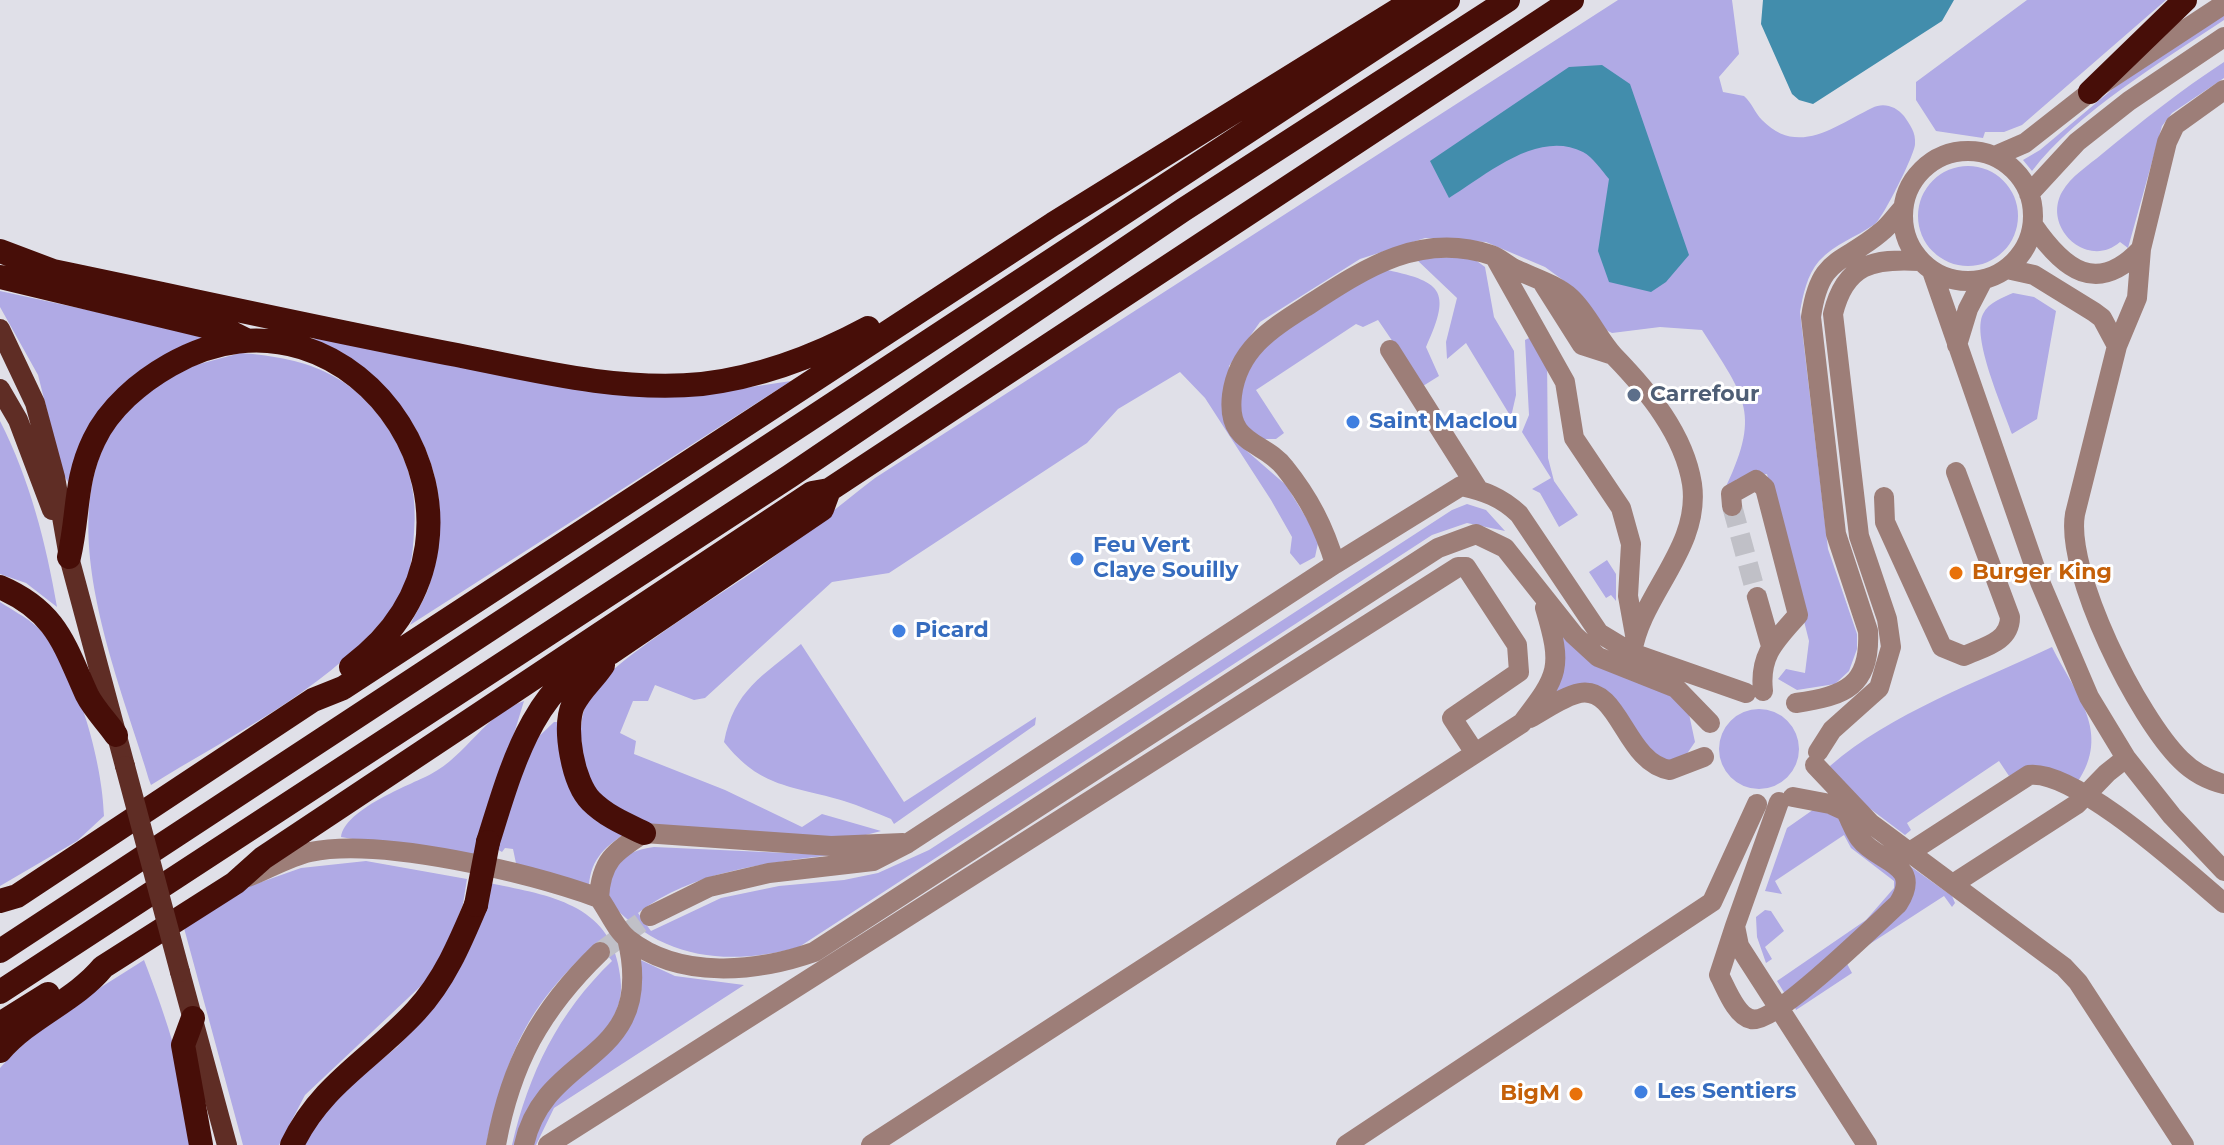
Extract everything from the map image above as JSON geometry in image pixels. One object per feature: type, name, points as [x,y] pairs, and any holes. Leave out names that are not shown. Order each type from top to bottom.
[{"type":"highway","points":[[313,700],[343,688],[916,313],[1414,0]]},
{"type":"highway","points":[[0,951],[1448,0]]},
{"type":"highway","points":[[0,992],[790,476],[1183,210],[1508,0]]},
{"type":"highway","points":[[0,1051],[54,1006],[89,984],[103,967],[235,883],[263,858],[812,493],[829,490],[1572,0]]},
{"type":"highway","points":[[2090,92],[2185,0]]},
{"type":"highway","points":[[0,251],[53,271],[411,346],[561,375],[639,384],[700,384],[743,378],[799,360],[877,322],[916,313]]},
{"type":"highway","points":[[0,277],[230,332],[248,341]]},
{"type":"highway","points":[[0,915],[8,899],[313,700],[374,648],[414,590],[430,537],[425,482],[406,432],[371,387],[312,352],[281,344],[248,341],[200,351],[179,359],[141,383],[94,439],[75,495],[77,526],[69,557]]},
{"type":"highway","points":[[292,1145],[310,1112],[332,1085],[419,1008],[452,960],[476,905],[488,842],[513,763],[541,709],[560,685],[588,660],[610,653],[822,509],[829,490]]},
{"type":"highway","points":[[0,587],[33,606],[60,632],[88,697],[116,735]]},
{"type":"highway","points":[[610,653],[600,670],[583,687],[571,709],[569,732],[572,760],[587,798],[608,815],[644,833]]},
{"type":"highway","points":[[0,1024],[83,972],[103,967]]},
{"type":"highway","points":[[193,1018],[183,1045],[201,1145]]},
{"type":"main road","points":[[0,329],[35,403],[55,477],[69,557],[227,1145]]},
{"type":"main road","points":[[0,389],[18,420],[69,557]]},
{"type":"street","points":[[1995,156],[2025,143],[2090,92],[2224,4]]},
{"type":"street","points":[[2029,194],[2077,142],[2129,101],[2224,37]]},
{"type":"street","points":[[2224,90],[2175,125],[2167,142],[2141,249],[2137,298],[2117,346],[2075,514],[2072,541],[2099,622],[2131,688],[2179,759],[2195,772],[2224,784]]},
{"type":"street","points":[[1796,703],[1835,696],[1849,689],[1867,664],[1869,647],[1868,631],[1836,534],[1811,317],[1813,303],[1832,264],[1880,233],[1902,209],[1914,180],[1936,159],[1955,152],[1976,151],[1995,156],[2016,172],[2029,194],[2033,225],[2054,253],[2087,273],[2100,275],[2119,270],[2141,249]]},
{"type":"street","points":[[1902,209],[1903,228],[1926,266],[2061,638],[2089,697],[2126,758],[2172,816],[2224,871]]},
{"type":"street","points":[[1870,823],[1817,758],[1832,730],[1879,688],[1891,647],[1887,619],[1859,536],[1833,314],[1842,287],[1862,267],[1892,259],[1926,266],[1966,282],[1983,280],[2007,269],[2019,257],[2033,225]]},
{"type":"street","points":[[1335,564],[1325,528],[1299,485],[1282,463],[1252,445],[1240,433],[1232,396],[1252,345],[1369,266],[1426,247],[1461,247],[1494,256],[1570,297],[1613,355],[1631,371],[1678,438],[1692,483],[1692,507],[1681,549],[1634,644]]},
{"type":"street","points":[[1494,256],[1565,382],[1574,438],[1621,508],[1631,544],[1628,596],[1634,644]]},
{"type":"street","points":[[2007,269],[2034,275],[2102,318],[2117,346]]},
{"type":"street","points":[[1957,345],[1968,309],[1983,280]]},
{"type":"street","points":[[1390,350],[1478,489]]},
{"type":"street","points":[[1884,497],[1885,522],[1942,647],[1964,656],[2002,639],[2010,627],[2010,617],[1956,472]]},
{"type":"street","points":[[650,916],[709,887],[769,873],[873,861],[908,843],[1335,564],[1461,486],[1478,489],[1505,501],[1519,514],[1599,633],[1755,692],[1771,646],[1798,615],[1765,488],[1756,480],[1741,486],[1731,494],[1732,506]]},
{"type":"street","points":[[627,938],[665,958],[715,969],[775,966],[814,952],[1438,548],[1476,534],[1505,548],[1574,635],[1598,657],[1676,688],[1710,723]]},
{"type":"street","points":[[548,1145],[1458,567],[1466,567],[1517,645],[1519,672],[1452,718],[1475,753]]},
{"type":"street","points":[[1522,723],[1548,690],[1556,669],[1554,637],[1542,597]]},
{"type":"street","points":[[1757,597],[1771,646]]},
{"type":"street","points":[[871,1145],[1522,723],[1585,692],[1607,702],[1647,762],[1670,770],[1704,757]]},
{"type":"street","points":[[1953,884],[2087,795],[2126,758]]},
{"type":"street","points":[[1910,852],[2029,775],[2041,773],[2087,795],[2119,816],[2224,903]]},
{"type":"street","points":[[1845,810],[1861,840],[1899,867],[1907,886],[1898,904],[1802,992],[1779,1008],[1759,1020],[1750,1019],[1740,1012],[1719,975],[1735,926],[1786,800],[1845,810],[1870,823],[2041,947],[2078,982],[2184,1145]]},
{"type":"street","points":[[1346,1145],[1712,902],[1757,804]]},
{"type":"street","points":[[599,898],[601,873],[619,849],[644,833],[831,846],[908,843]]},
{"type":"street","points":[[235,883],[312,852],[375,848],[510,873],[599,898],[627,938],[632,961],[632,1001],[620,1029],[555,1086],[532,1118],[524,1145]]},
{"type":"street","points":[[1735,926],[1739,946],[1867,1145]]},
{"type":"street","points":[[496,1145],[506,1093],[533,1034],[574,977],[600,952]]},
{"type":"shaded area","points":[[1618,0],[1732,0],[1739,54],[1719,77],[1723,92],[1744,96],[1762,120],[1776,131],[1789,136],[1817,135],[1876,106],[1885,105],[1901,113],[1914,132],[1914,150],[1885,210],[1875,224],[1819,261],[1804,292],[1800,312],[1828,549],[1857,634],[1857,649],[1849,671],[1835,684],[1797,690],[1778,679],[1786,669],[1805,673],[1809,641],[1767,474],[1737,479],[1723,493],[1742,443],[1744,407],[1729,373],[1702,330],[1660,327],[1612,333],[1606,330],[1567,283],[1545,267],[1486,242],[1425,238],[1360,259],[1260,322],[1229,366],[1227,421],[1248,452],[1286,485],[1313,529],[1318,543],[1315,557],[1300,565],[1290,553],[1292,537],[1271,500],[1205,398],[1180,372],[1118,409],[1087,443],[889,573],[832,582],[705,698],[694,700],[655,685],[648,701],[633,701],[620,733],[636,741],[634,754],[725,790],[802,827],[822,814],[881,831],[854,838],[725,834],[673,829],[628,817],[603,798],[587,771],[581,743],[581,723],[590,695],[618,665],[760,567],[875,478]]},
{"type":"shaded area","points":[[2027,0],[2166,0],[2022,125],[2004,132],[1985,132],[1983,138],[1936,131],[1916,100],[1916,82]]},
{"type":"shaded area","points":[[2224,12],[2224,20],[2096,108],[2072,128],[2032,171],[2023,160],[2040,150],[2127,77]]},
{"type":"shaded area","points":[[2224,62],[2224,78],[2172,113],[2162,126],[2128,248],[2120,242],[2108,249],[2095,251],[2082,248],[2072,241],[2063,231],[2057,206],[2070,181],[2162,106]]},
{"type":"shaded area","points":[[1968,166],[1996,174],[2010,188],[2018,216],[2010,244],[1996,258],[1968,266],[1940,258],[1926,244],[1918,216],[1926,188],[1940,174]]},
{"type":"shaded area","points":[[1470,256],[1485,267],[1494,317],[1514,351],[1516,395],[1511,417],[1466,343],[1447,359],[1446,342],[1457,298],[1416,259]]},
{"type":"shaded area","points":[[1382,269],[1418,278],[1436,291],[1440,300],[1439,312],[1426,347],[1439,376],[1423,386],[1378,320],[1363,327],[1356,324],[1256,390],[1284,433],[1276,439],[1249,439],[1238,409],[1241,384],[1251,362],[1289,325]]},
{"type":"shaded area","points":[[0,291],[180,330],[204,338],[154,361],[116,392],[89,432],[70,485],[63,474],[38,375],[0,307]]},
{"type":"shaded area","points":[[2013,293],[2034,297],[2056,311],[2037,419],[2012,434],[1990,373],[1980,325],[1989,306]]},
{"type":"shaded area","points":[[323,338],[731,390],[791,381],[410,625],[427,591],[438,547],[440,509],[434,472],[421,438],[401,408],[376,380],[346,357],[311,339]]},
{"type":"shaded area","points":[[1529,338],[1547,357],[1548,458],[1554,481],[1578,515],[1559,527],[1540,493],[1532,489],[1551,478],[1522,432],[1529,415],[1525,340]]},
{"type":"shaded area","points":[[240,353],[289,360],[330,374],[349,386],[381,418],[401,451],[412,484],[415,520],[409,574],[395,607],[358,647],[331,670],[274,711],[151,785],[102,624],[91,566],[89,510],[99,458],[125,413],[170,376],[195,365]]},
{"type":"shaded area","points":[[0,421],[36,512],[57,607],[26,583],[0,574]]},
{"type":"shaded area","points":[[1467,504],[1486,510],[1505,531],[1467,523],[1432,535],[799,947],[746,956],[696,953],[649,935],[608,900],[619,862],[633,852],[654,847],[830,855],[730,872],[682,887],[638,913],[651,931],[721,898],[779,886],[844,880],[878,873],[929,850],[1452,510]]},
{"type":"shaded area","points":[[1607,560],[1616,574],[1616,601],[1611,595],[1606,598],[1589,572]]},
{"type":"shaded area","points":[[0,602],[36,626],[63,663],[93,742],[104,816],[77,841],[0,886]]},
{"type":"shaded area","points":[[1559,632],[1674,694],[1689,714],[1695,742],[1684,758],[1667,765],[1657,760],[1605,689],[1587,685],[1552,695]]},
{"type":"shaded area","points":[[801,644],[904,802],[1036,717],[1035,725],[894,824],[891,819],[856,805],[765,777],[751,769],[724,742],[735,709],[743,697],[763,675]]},
{"type":"shaded area","points":[[2052,647],[2080,698],[2091,730],[2087,764],[2077,783],[2031,765],[2009,776],[1999,761],[1907,823],[1911,830],[1905,835],[1836,783],[1830,766],[1880,730],[1936,700]]},
{"type":"shaded area","points":[[524,701],[477,855],[470,859],[341,837],[345,827],[365,808],[443,766],[498,715]]},
{"type":"shaded area","points":[[1751,709],[1767,709],[1788,720],[1799,741],[1799,757],[1788,778],[1767,789],[1751,789],[1737,783],[1725,771],[1719,757],[1719,741],[1725,727],[1737,715]]},
{"type":"shaded area","points":[[557,722],[563,764],[625,834],[610,844],[599,857],[592,871],[589,889],[517,868],[513,849],[505,848],[502,852],[495,848],[532,743]]},
{"type":"shaded area","points":[[1817,807],[1831,811],[1900,879],[1889,904],[1785,994],[1777,981],[1866,920],[1894,888],[1894,881],[1851,848],[1844,835],[1775,881],[1782,894],[1765,891],[1787,828]]},
{"type":"shaded area","points":[[1865,834],[1952,896],[1955,903],[1952,907],[1944,896],[1845,960],[1852,973],[1796,1010],[1793,1003],[1912,886]]},
{"type":"shaded area","points":[[366,861],[467,879],[463,904],[447,946],[424,983],[305,1095],[279,1145],[243,1145],[184,928],[250,886],[301,868]]},
{"type":"shaded area","points":[[489,883],[569,904],[600,927],[611,943],[621,980],[620,1001],[608,1027],[518,1145],[512,1145],[527,1093],[548,1046],[576,1002],[612,961],[597,942],[552,989],[523,1033],[503,1083],[486,1145],[304,1145],[331,1101],[397,1047],[418,1024]]},
{"type":"shaded area","points":[[1765,910],[1771,911],[1784,931],[1765,947],[1772,959],[1766,963],[1757,937],[1756,917]]},
{"type":"shaded area","points":[[636,958],[675,976],[744,985],[554,1108],[536,1145],[531,1145],[538,1123],[569,1085],[618,1043]]},
{"type":"shaded area","points":[[144,960],[181,1074],[191,1145],[0,1145],[0,1068],[50,1022]]},
{"type":"water","points":[[1763,0],[1954,0],[1942,21],[1813,104],[1799,100],[1792,94],[1761,24]]},
{"type":"water","points":[[1602,65],[1630,84],[1689,255],[1666,282],[1651,292],[1609,282],[1598,251],[1609,179],[1583,152],[1566,146],[1531,150],[1496,167],[1449,198],[1430,161],[1569,67]]},
{"type":"tunnel","points":[[1732,506],[1757,597]]},
{"type":"tunnel","points":[[600,952],[650,916]]},
{"type":"place","name":"Carrefour","points":[[1634,395]]},
{"type":"place","name":"Saint Maclou","points":[[1353,422]]},
{"type":"place","name":"Feu Vert Claye Souilly","points":[[1077,559]]},
{"type":"place","name":"Burger King","points":[[1956,573]]},
{"type":"place","name":"Picard","points":[[899,631]]},
{"type":"place","name":"Les Sentiers","points":[[1641,1092]]},
{"type":"place","name":"BigM","points":[[1576,1094]]}]
